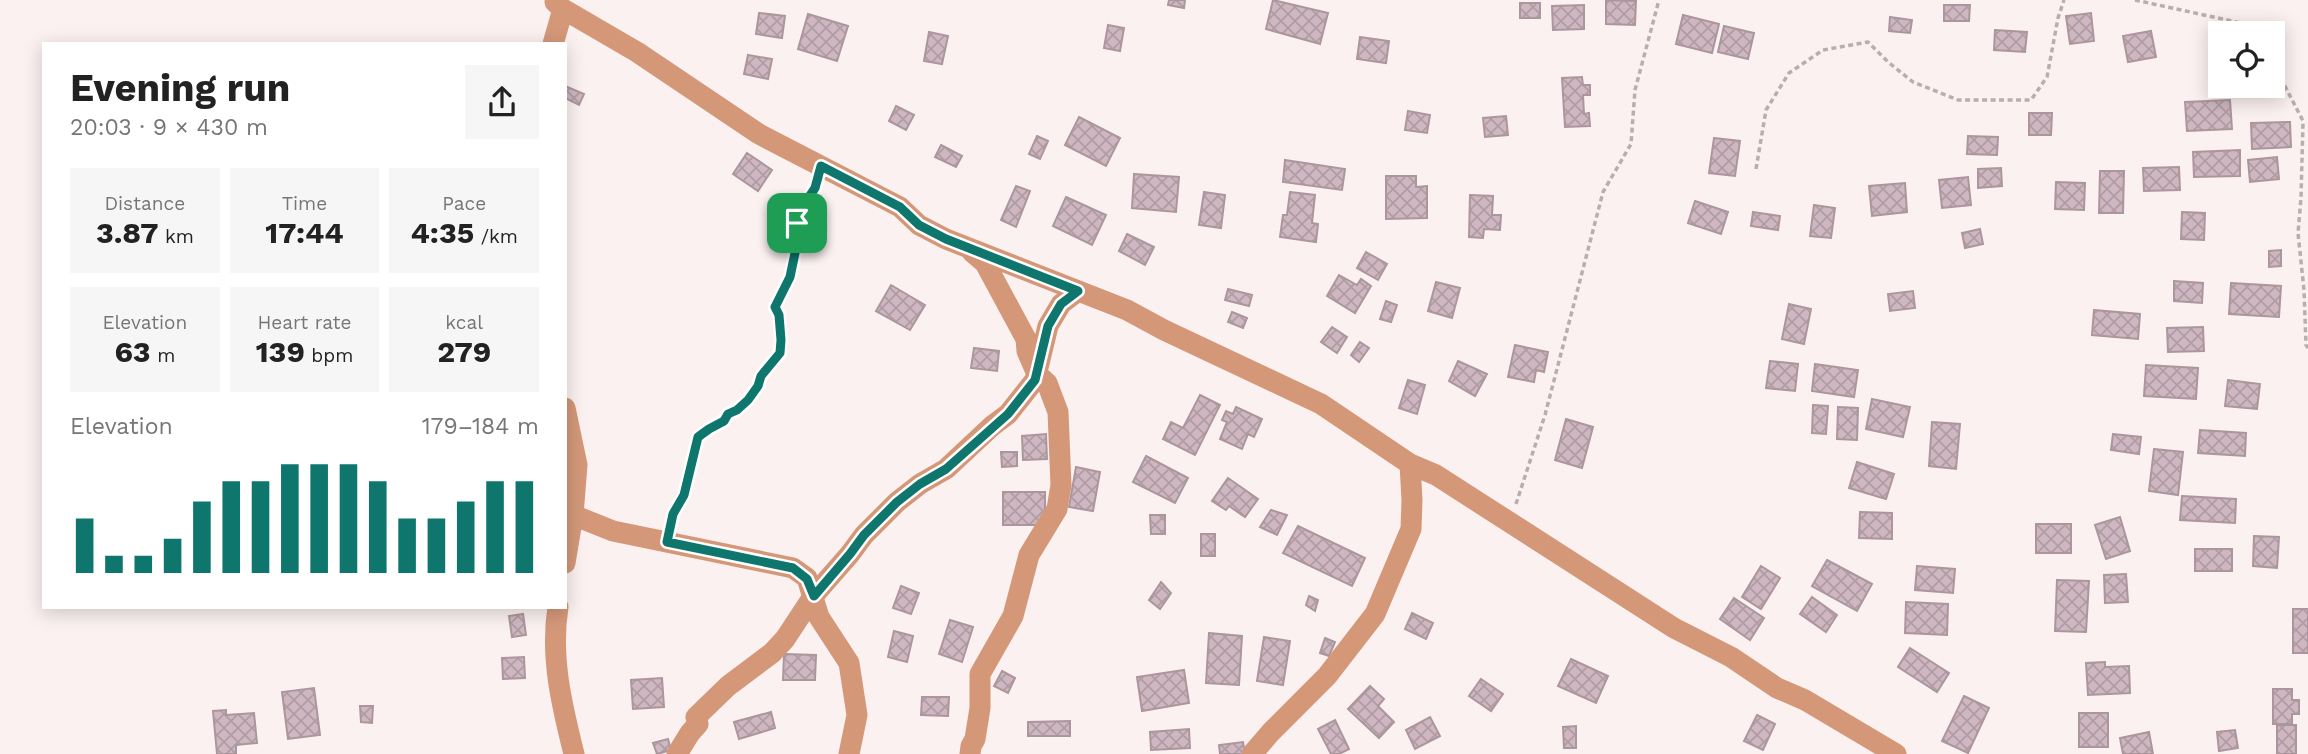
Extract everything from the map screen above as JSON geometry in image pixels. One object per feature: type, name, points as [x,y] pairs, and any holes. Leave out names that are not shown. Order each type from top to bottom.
[{"type":"street","points":[[553,42],[558,4],[637,52],[759,134],[900,207],[919,225],[1127,310],[1321,404],[1410,464],[1436,475],[1674,628],[1731,657],[1777,688],[1805,700],[1896,754]]},
{"type":"street","points":[[965,246],[985,263],[1026,339],[1027,351],[1037,374],[1046,383],[1058,412],[1061,485],[1056,509],[1029,555],[1013,616],[980,674],[980,708],[970,754]]},
{"type":"street","points":[[677,754],[698,724],[696,717],[728,686],[772,653],[785,639],[814,596],[864,535],[897,502],[946,469],[1008,414],[1035,380],[1048,326],[1061,304],[1078,291]]},
{"type":"street","points":[[567,418],[577,465],[567,551]]},
{"type":"street","points":[[1252,754],[1327,676],[1375,614],[1411,529],[1410,464]]},
{"type":"street","points":[[573,515],[613,531],[793,568],[807,579],[819,617],[849,663],[857,715],[849,754]]},
{"type":"street","points":[[558,609],[555,627],[560,699],[574,754]]},
{"type":"path","points":[[1510,522],[1545,415],[1603,191],[1631,144],[1635,90],[1658,0]]},
{"type":"path","points":[[1756,169],[1766,110],[1789,73],[1823,50],[1868,42],[1913,82],[1958,100],[2031,100],[2047,77],[2064,0]]},
{"type":"path","points":[[2135,0],[2232,21]]},
{"type":"path","points":[[2285,87],[2303,121],[2298,233],[2308,348]]},
{"type":"path","points":[[667,542],[673,514],[684,495],[698,437],[724,421],[728,414],[748,400],[758,386],[761,376],[780,353],[779,315],[775,307],[790,277],[799,234],[797,215],[815,188],[821,166]]},
{"type":"building","points":[[1169,0],[1185,0],[1184,8],[1168,5]]},
{"type":"building","points":[[1273,0],[1328,13],[1320,44],[1266,29]]},
{"type":"building","points":[[1606,0],[1636,1],[1635,25],[1606,24]]},
{"type":"building","points":[[1520,3],[1540,3],[1540,18],[1520,18]]},
{"type":"building","points":[[1584,5],[1584,29],[1553,30],[1552,6]]},
{"type":"building","points":[[1944,5],[1970,5],[1969,21],[1944,21]]},
{"type":"building","points":[[759,13],[785,16],[782,38],[756,34]]},
{"type":"building","points":[[2091,13],[2094,41],[2070,44],[2066,16]]},
{"type":"building","points":[[808,14],[848,26],[837,61],[798,49]]},
{"type":"building","points":[[1683,15],[1719,24],[1712,53],[1676,44]]},
{"type":"building","points":[[1890,17],[1912,20],[1910,33],[1889,31]]},
{"type":"building","points":[[1108,25],[1124,28],[1120,51],[1104,48]]},
{"type":"building","points":[[1724,26],[1754,33],[1748,59],[1718,52]]},
{"type":"building","points":[[1995,30],[2027,32],[2025,52],[1994,50]]},
{"type":"building","points":[[2151,31],[2156,57],[2128,62],[2123,36]]},
{"type":"building","points":[[929,32],[948,36],[942,64],[924,61]]},
{"type":"building","points":[[1360,37],[1389,41],[1386,63],[1357,59]]},
{"type":"building","points":[[748,55],[772,59],[768,79],[744,74]]},
{"type":"building","points":[[1582,77],[1583,85],[1590,85],[1590,95],[1583,95],[1584,114],[1589,113],[1590,126],[1565,127],[1562,78]]},
{"type":"building","points":[[567,87],[584,94],[579,105],[567,99]]},
{"type":"building","points":[[2230,100],[2232,129],[2187,131],[2185,102]]},
{"type":"building","points":[[896,106],[914,115],[906,130],[889,121]]},
{"type":"building","points":[[1408,111],[1430,115],[1427,133],[1405,130]]},
{"type":"building","points":[[2029,113],[2052,113],[2051,135],[2029,135]]},
{"type":"building","points":[[1506,116],[1508,135],[1485,137],[1483,118]]},
{"type":"building","points":[[1079,117],[1120,138],[1106,166],[1065,145]]},
{"type":"building","points":[[2290,122],[2291,147],[2252,149],[2251,123]]},
{"type":"building","points":[[1037,136],[1048,141],[1040,159],[1029,154]]},
{"type":"building","points":[[1968,136],[1998,137],[1997,155],[1967,154]]},
{"type":"building","points":[[1714,138],[1740,141],[1735,176],[1709,173]]},
{"type":"building","points":[[941,145],[962,156],[956,167],[935,157]]},
{"type":"building","points":[[2240,150],[2240,176],[2194,177],[2193,152]]},
{"type":"building","points":[[747,153],[772,170],[758,191],[733,174]]},
{"type":"building","points":[[2277,157],[2279,179],[2250,182],[2248,160]]},
{"type":"building","points":[[1285,160],[1345,169],[1342,190],[1283,182]]},
{"type":"building","points":[[2179,167],[2180,190],[2144,191],[2143,168]]},
{"type":"building","points":[[2001,168],[2002,186],[1978,188],[1978,169]]},
{"type":"building","points":[[2100,171],[2124,171],[2123,213],[2099,213]]},
{"type":"building","points":[[1134,174],[1179,177],[1176,212],[1132,208]]},
{"type":"building","points":[[1386,176],[1416,176],[1416,187],[1427,186],[1427,218],[1386,219]]},
{"type":"building","points":[[1968,177],[1971,205],[1942,208],[1939,180]]},
{"type":"building","points":[[2056,182],[2085,183],[2084,210],[2055,209]]},
{"type":"building","points":[[1905,183],[1907,212],[1872,216],[1869,186]]},
{"type":"building","points":[[1016,186],[1030,191],[1016,227],[1001,220]]},
{"type":"building","points":[[1204,192],[1225,195],[1221,228],[1199,225]]},
{"type":"building","points":[[1290,192],[1315,195],[1312,223],[1318,224],[1316,242],[1280,237]]},
{"type":"building","points":[[1470,195],[1493,196],[1492,215],[1501,215],[1500,230],[1484,229],[1483,238],[1469,237]]},
{"type":"building","points":[[1066,197],[1106,215],[1092,245],[1053,226]]},
{"type":"building","points":[[1695,201],[1728,212],[1721,234],[1688,223]]},
{"type":"building","points":[[1814,205],[1835,208],[1831,238],[1810,236]]},
{"type":"building","points":[[1753,212],[1780,216],[1778,230],[1751,226]]},
{"type":"building","points":[[2182,212],[2205,213],[2204,240],[2181,239]]},
{"type":"building","points":[[778,217],[787,223],[791,217],[804,225],[792,245],[769,232]]},
{"type":"building","points":[[1980,229],[1983,244],[1965,248],[1962,233]]},
{"type":"building","points":[[1127,234],[1154,247],[1145,265],[1119,251]]},
{"type":"building","points":[[2281,250],[2281,266],[2269,267],[2269,251]]},
{"type":"building","points":[[1366,252],[1387,264],[1378,280],[1357,268]]},
{"type":"building","points":[[1339,275],[1357,285],[1361,279],[1371,286],[1355,313],[1327,296]]},
{"type":"building","points":[[2174,281],[2203,283],[2202,303],[2174,301]]},
{"type":"building","points":[[1436,282],[1460,288],[1452,318],[1428,311]]},
{"type":"building","points":[[2231,283],[2281,286],[2279,317],[2229,314]]},
{"type":"building","points":[[891,285],[925,305],[910,330],[876,311]]},
{"type":"building","points":[[1228,289],[1252,295],[1249,306],[1225,300]]},
{"type":"building","points":[[1913,291],[1915,308],[1890,311],[1888,294]]},
{"type":"building","points":[[1386,301],[1397,305],[1391,322],[1380,319]]},
{"type":"building","points":[[1789,304],[1811,309],[1804,344],[1782,339]]},
{"type":"building","points":[[2094,310],[2140,314],[2138,339],[2092,335]]},
{"type":"building","points":[[1232,312],[1247,318],[1243,328],[1228,322]]},
{"type":"building","points":[[1332,327],[1347,337],[1337,353],[1321,342]]},
{"type":"building","points":[[2203,327],[2204,351],[2168,352],[2167,328]]},
{"type":"building","points":[[1360,342],[1369,348],[1359,362],[1351,355]]},
{"type":"building","points":[[1515,345],[1548,352],[1544,372],[1536,370],[1534,382],[1508,377]]},
{"type":"building","points":[[974,348],[999,351],[997,371],[971,368]]},
{"type":"building","points":[[1458,361],[1487,374],[1475,396],[1449,381]]},
{"type":"building","points":[[1770,361],[1798,364],[1795,391],[1766,388]]},
{"type":"building","points":[[1815,364],[1858,370],[1854,397],[1812,391]]},
{"type":"building","points":[[2146,365],[2198,368],[2196,399],[2144,396]]},
{"type":"building","points":[[1408,380],[1425,385],[1417,414],[1399,408]]},
{"type":"building","points":[[2228,380],[2260,384],[2257,409],[2225,406]]},
{"type":"building","points":[[1200,395],[1220,405],[1195,455],[1163,439],[1171,422],[1183,428]]},
{"type":"building","points":[[1872,399],[1910,407],[1903,437],[1866,429]]},
{"type":"building","points":[[1813,405],[1828,406],[1826,434],[1812,433]]},
{"type":"building","points":[[1236,407],[1262,419],[1254,437],[1248,434],[1242,449],[1220,439],[1227,422],[1222,420],[1226,411],[1233,414]]},
{"type":"building","points":[[1838,407],[1858,408],[1857,440],[1837,439]]},
{"type":"building","points":[[1566,419],[1593,427],[1582,468],[1555,460]]},
{"type":"building","points":[[1932,422],[1960,424],[1956,469],[1929,466]]},
{"type":"building","points":[[2200,430],[2246,433],[2245,456],[2198,453]]},
{"type":"building","points":[[1046,434],[1047,459],[1023,460],[1022,436]]},
{"type":"building","points":[[2113,434],[2141,437],[2139,454],[2111,450]]},
{"type":"building","points":[[2154,449],[2183,452],[2178,495],[2149,491]]},
{"type":"building","points":[[1001,452],[1017,452],[1017,466],[1002,467]]},
{"type":"building","points":[[1146,456],[1188,478],[1175,503],[1133,482]]},
{"type":"building","points":[[1857,462],[1894,474],[1886,499],[1849,488]]},
{"type":"building","points":[[1076,467],[1100,472],[1093,511],[1069,507]]},
{"type":"building","points":[[1228,478],[1258,499],[1245,517],[1229,506],[1226,510],[1212,501]]},
{"type":"building","points":[[1003,492],[1045,492],[1045,525],[1003,525]]},
{"type":"building","points":[[2182,496],[2236,499],[2235,523],[2180,520]]},
{"type":"building","points":[[1271,510],[1287,515],[1277,535],[1260,527]]},
{"type":"building","points":[[1860,512],[1892,513],[1892,539],[1859,538]]},
{"type":"building","points":[[1150,515],[1165,515],[1165,534],[1151,534]]},
{"type":"building","points":[[2120,517],[2130,551],[2106,559],[2095,525]]},
{"type":"building","points":[[2036,524],[2071,524],[2071,553],[2036,553]]},
{"type":"building","points":[[1298,526],[1365,558],[1352,586],[1283,553]]},
{"type":"building","points":[[1201,534],[1215,534],[1215,556],[1201,556]]},
{"type":"building","points":[[2254,536],[2279,537],[2277,568],[2253,566]]},
{"type":"building","points":[[2195,549],[2232,549],[2232,571],[2195,571]]},
{"type":"building","points":[[1827,560],[1872,584],[1857,611],[1812,586]]},
{"type":"building","points":[[1761,566],[1780,578],[1761,609],[1742,597]]},
{"type":"building","points":[[1917,566],[1955,569],[1953,593],[1915,590]]},
{"type":"building","points":[[2126,574],[2128,602],[2105,603],[2104,575]]},
{"type":"building","points":[[2057,580],[2089,581],[2086,632],[2055,631]]},
{"type":"building","points":[[1161,582],[1171,593],[1160,609],[1149,600]]},
{"type":"building","points":[[901,586],[919,593],[911,614],[893,608]]},
{"type":"building","points":[[1309,596],[1318,600],[1315,611],[1306,605]]},
{"type":"building","points":[[1812,597],[1837,615],[1826,632],[1800,614]]},
{"type":"building","points":[[1734,598],[1764,618],[1750,640],[1720,619]]},
{"type":"building","points":[[1906,602],[1948,604],[1947,635],[1905,633]]},
{"type":"building","points":[[2293,609],[2308,609],[2308,653],[2293,653]]},
{"type":"building","points":[[1412,613],[1433,623],[1426,639],[1405,629]]},
{"type":"building","points":[[523,614],[526,635],[512,637],[509,616]]},
{"type":"building","points":[[950,620],[973,627],[962,662],[939,654]]},
{"type":"building","points":[[894,631],[913,636],[907,662],[888,657]]},
{"type":"building","points":[[1209,633],[1242,636],[1239,685],[1206,683]]},
{"type":"building","points":[[1264,637],[1290,641],[1283,685],[1257,681]]},
{"type":"building","points":[[1325,638],[1335,642],[1329,656],[1320,653]]},
{"type":"building","points":[[1910,648],[1949,673],[1937,692],[1898,667]]},
{"type":"building","points":[[784,654],[816,655],[815,680],[783,680]]},
{"type":"building","points":[[524,657],[525,678],[503,679],[502,658]]},
{"type":"building","points":[[1571,659],[1608,676],[1596,703],[1558,686]]},
{"type":"building","points":[[2105,662],[2105,667],[2129,666],[2130,693],[2088,695],[2086,663]]},
{"type":"building","points":[[1184,670],[1189,703],[1142,711],[1137,677]]},
{"type":"building","points":[[1002,671],[1015,678],[1008,693],[994,686]]},
{"type":"building","points":[[662,678],[664,707],[633,709],[631,680]]},
{"type":"building","points":[[1481,679],[1503,694],[1491,711],[1469,696]]},
{"type":"building","points":[[1370,686],[1384,699],[1378,706],[1394,722],[1379,738],[1348,709]]},
{"type":"building","points":[[314,688],[320,735],[288,739],[282,692]]},
{"type":"building","points":[[2273,689],[2292,689],[2292,700],[2299,700],[2299,714],[2292,714],[2292,724],[2273,724]]},
{"type":"building","points":[[1964,696],[1989,708],[1968,753],[1942,741]]},
{"type":"building","points":[[922,697],[949,697],[948,716],[921,715]]},
{"type":"building","points":[[360,706],[373,706],[372,723],[361,722]]},
{"type":"building","points":[[226,710],[226,715],[254,713],[257,743],[236,745],[236,754],[217,754],[213,711]]},
{"type":"building","points":[[771,712],[775,728],[739,739],[734,722]]},
{"type":"building","points":[[2079,713],[2108,713],[2108,747],[2079,747]]},
{"type":"building","points":[[1757,715],[1775,724],[1763,750],[1744,741]]},
{"type":"building","points":[[1430,717],[1440,736],[1415,749],[1406,730]]},
{"type":"building","points":[[1335,720],[1349,749],[1339,754],[1331,754],[1318,729]]},
{"type":"building","points":[[1070,721],[1070,736],[1028,736],[1028,722]]},
{"type":"building","points":[[2277,725],[2296,725],[2296,754],[2277,754]]},
{"type":"building","points":[[1576,726],[1576,748],[1564,748],[1563,727]]},
{"type":"building","points":[[1189,729],[1190,748],[1151,750],[1150,732]]},
{"type":"building","points":[[2235,730],[2238,748],[2219,751],[2217,732]]},
{"type":"building","points":[[2149,732],[2153,754],[2123,754],[2120,738]]},
{"type":"building","points":[[668,739],[671,750],[657,754],[653,743]]},
{"type":"building","points":[[1243,742],[1245,754],[1220,754],[1219,745]]},
{"type":"route","points":[[821,166],[900,207],[919,225],[946,239],[1078,291],[1061,304],[1048,326],[1035,380],[1008,414],[946,469],[897,502],[864,535],[814,596],[807,579],[793,568],[667,542],[673,514],[684,495],[698,437],[724,421],[728,414],[748,400],[758,386],[761,376],[780,353],[779,315],[775,307],[790,277],[799,234],[797,223],[797,215],[815,188],[821,166]]}]
